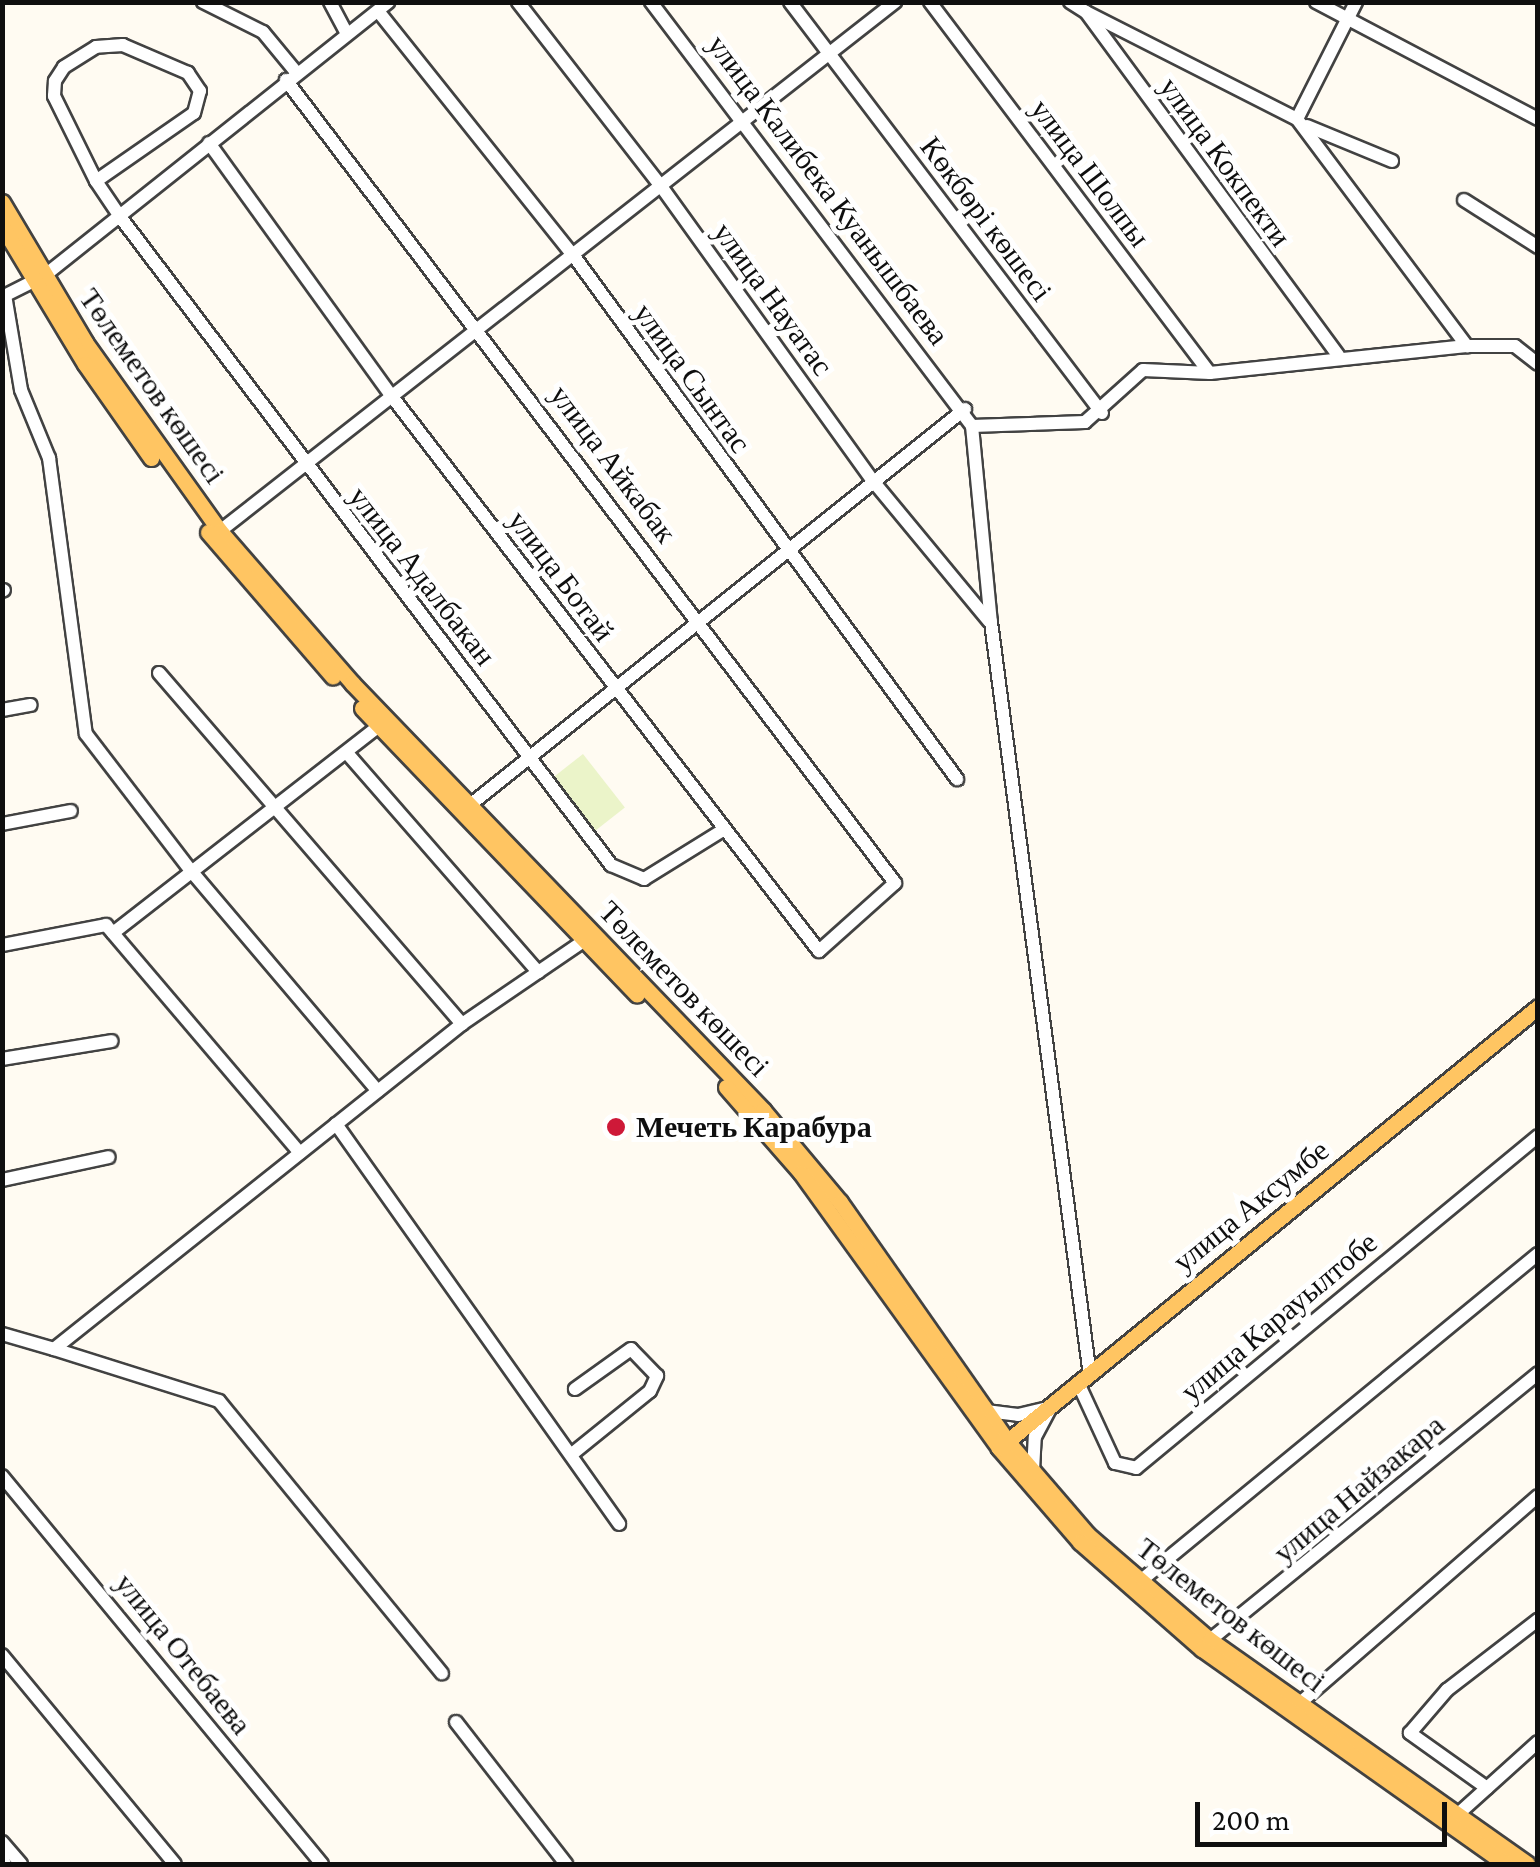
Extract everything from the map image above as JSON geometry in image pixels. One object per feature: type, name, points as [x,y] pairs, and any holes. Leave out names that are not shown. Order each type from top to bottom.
[{"type":"main road","name":"Төлеметов көшесі","points":[[2,202],[84,364],[210,536],[379,726],[470,805],[763,1110],[840,1202],[986,1411],[1004,1445],[1138,1583],[1210,1640],[1527,1864]]},
{"type":"main road","name":"Төлеметов көшесі","points":[[2,226],[220,531],[417,758],[801,1173],[1080,1542],[1164,1620],[1506,1864]]},
{"type":"main road","name":"улица Аксумбе","points":[[1004,1445],[1538,1006]]},
{"type":"street","name":"улица Айкабак","points":[[203,2],[263,32],[291,76],[894,883]]},
{"type":"street","points":[[330,2],[348,34]]},
{"type":"street","name":"улица Науатас","points":[[518,2],[663,189],[874,482],[990,622]]},
{"type":"street","name":"улица Калибека Куанышбаева","points":[[652,2],[965,409],[972,426],[990,622],[1084,1380]]},
{"type":"street","name":"Көкбөрі көшесі","points":[[790,2],[1102,413]]},
{"type":"street","points":[[220,531],[303,461],[478,326],[576,258],[894,2]]},
{"type":"street","name":"улица Шолпы","points":[[930,2],[1210,373]]},
{"type":"street","name":"улица Кокпекти","points":[[1070,2],[1086,12],[1338,355]]},
{"type":"street","points":[[1316,2],[1538,120]]},
{"type":"street","points":[[1301,122],[1356,2]]},
{"type":"street","points":[[378,1090],[192,872],[86,734],[50,458],[21,390],[4,296],[39,278],[383,7]]},
{"type":"street","name":"улица Сынтас","points":[[383,7],[576,258],[784,550],[958,779]]},
{"type":"street","points":[[1086,12],[1301,122],[1392,162]]},
{"type":"street","name":"улица Адалбакан","points":[[96,182],[194,113],[200,91],[188,74],[123,45],[96,47],[64,67],[54,96],[96,182],[118,214],[611,865],[644,879],[723,830]]},
{"type":"street","points":[[1301,122],[1468,346]]},
{"type":"street","name":"улица Ботай","points":[[209,143],[390,394],[819,951],[894,883]]},
{"type":"street","points":[[1464,200],[1538,248]]},
{"type":"street","points":[[972,426],[1049,426],[1102,413],[1143,370],[1210,373],[1338,355],[1468,346],[1515,346],[1538,364]]},
{"type":"street","points":[[470,805],[965,409]]},
{"type":"street","points":[[160,674],[462,1024]]},
{"type":"street","points":[[2,710],[31,705]]},
{"type":"street","points":[[114,933],[379,726]]},
{"type":"street","points":[[347,752],[538,972]]},
{"type":"street","points":[[2,824],[70,811]]},
{"type":"street","points":[[2,945],[106,925],[300,1153]]},
{"type":"street","points":[[54,1349],[462,1024],[585,940]]},
{"type":"street","points":[[2,1060],[112,1041]]},
{"type":"street","points":[[336,1124],[619,1524]]},
{"type":"street","name":"улица Карауылтобе","points":[[1084,1380],[1114,1463],[1136,1468],[1538,1136]]},
{"type":"street","points":[[2,1180],[109,1156]]},
{"type":"street","points":[[1138,1583],[1538,1254]]},
{"type":"street","points":[[2,1334],[219,1401],[442,1673]]},
{"type":"street","points":[[572,1454],[650,1391],[656,1376],[640,1353],[623,1350],[575,1389]]},
{"type":"street","name":"улица Найзакара","points":[[1210,1640],[1538,1373]]},
{"type":"street","points":[[986,1411],[1018,1415],[1051,1407]]},
{"type":"street","points":[[1033,1472],[1035,1437],[1051,1407]]},
{"type":"street","name":"улица Отебаева","points":[[2,1476],[322,1864]]},
{"type":"street","points":[[1300,1704],[1538,1496]]},
{"type":"street","points":[[1486,1788],[1410,1734],[1448,1690],[1538,1620]]},
{"type":"street","points":[[2,1655],[175,1864]]},
{"type":"street","points":[[456,1722],[566,1864]]},
{"type":"street","points":[[1457,1815],[1538,1742]]},
{"type":"street","points":[[2,1842],[21,1864]]},
{"type":"street","points":[[1527,1864],[1538,1856]]},
{"type":"street","points":[[2,1857],[5,1864]]},
{"type":"green space","points":[[583,754],[625,808],[595,831],[553,777]]},
{"type":"place","name":"Мечеть Карабура","points":[[616,1127]]}]
